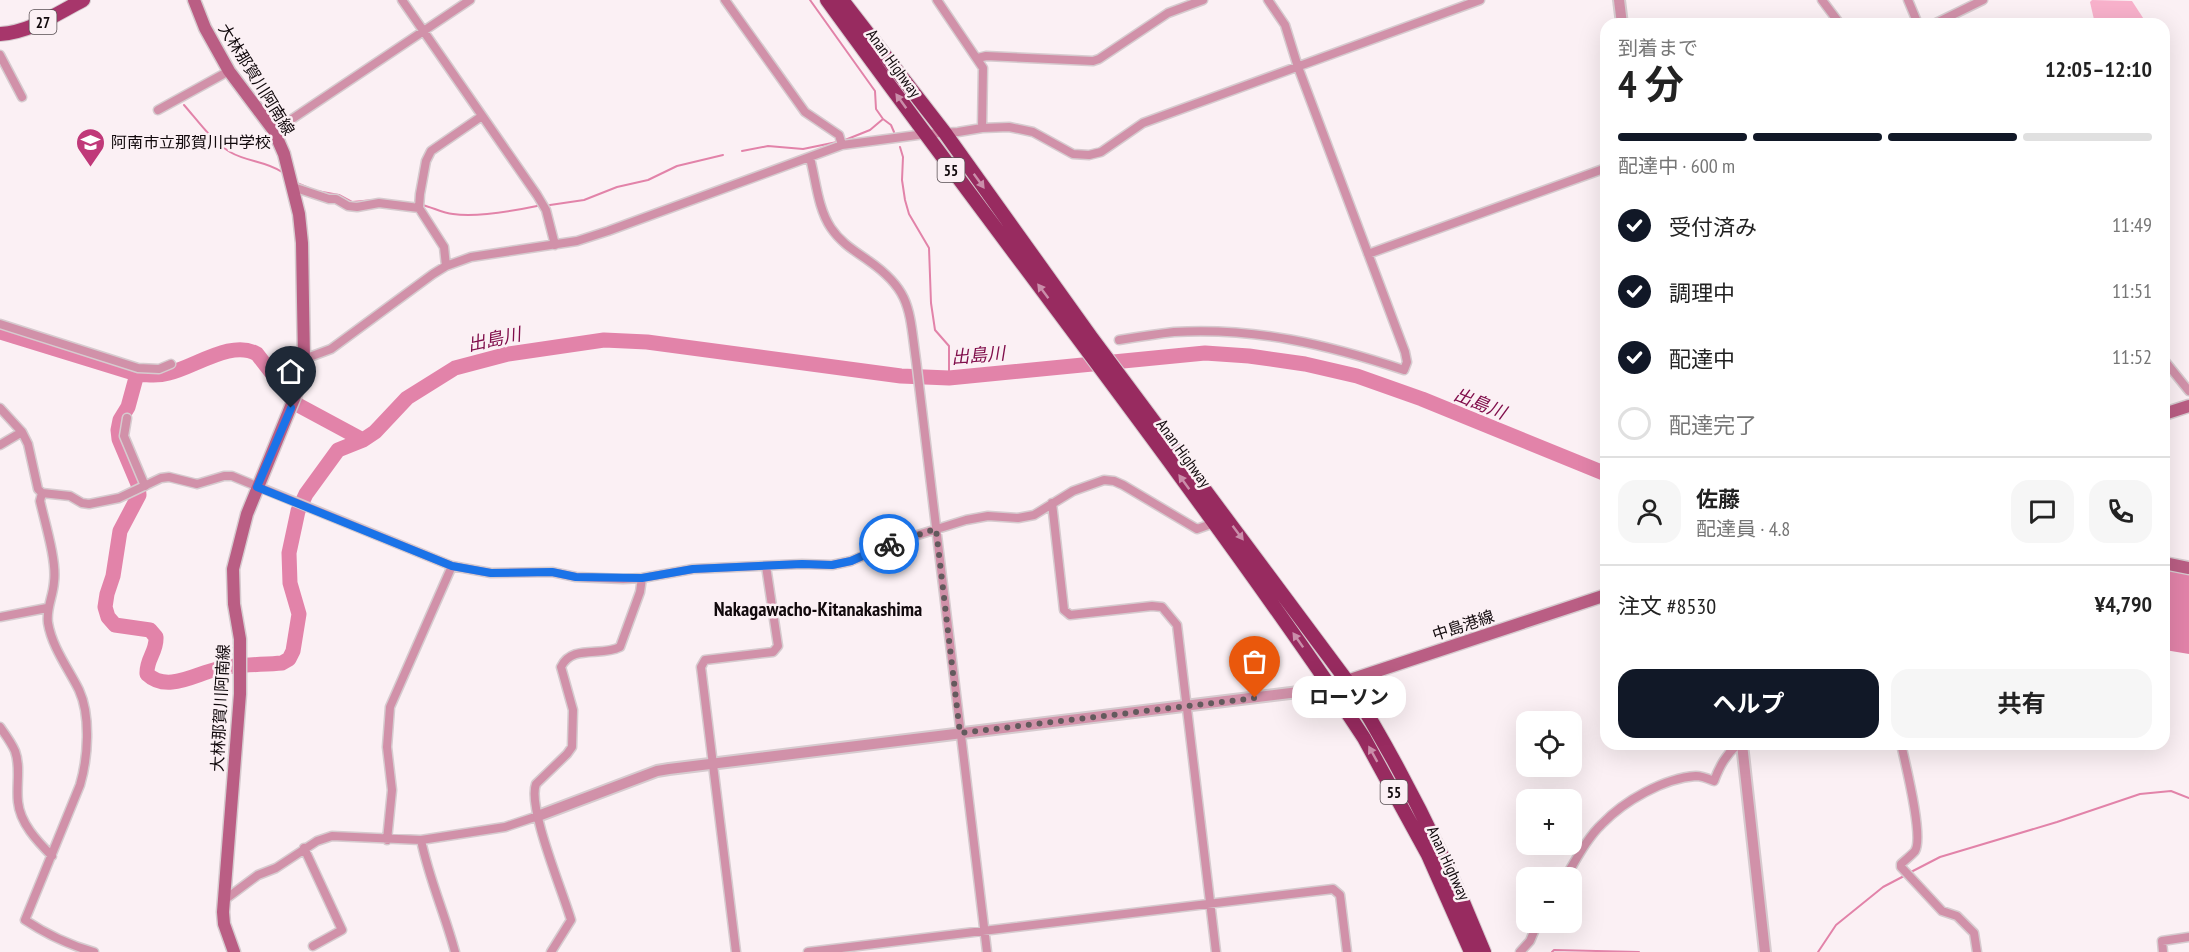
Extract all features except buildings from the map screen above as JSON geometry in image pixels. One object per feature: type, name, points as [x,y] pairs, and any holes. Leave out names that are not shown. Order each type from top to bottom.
[{"type":"highway","name":"Anan Highway","points":[[828,0],[925,134],[1085,337]]},
{"type":"highway","name":"Anan Highway","points":[[842,0],[945,133],[1121,386],[1347,681],[1379,732],[1441,852],[1472,952]]},
{"type":"highway","name":"Anan Highway","points":[[1121,386],[1364,738],[1484,952]]},
{"type":"highway","name":"55","points":[[1454,896],[1464,952]]},
{"type":"highway","name":"55","points":[[1454,896],[1491,952]]},
{"type":"main road","name":"27","points":[[0,34],[15,33],[36,25],[83,0]]},
{"type":"main road","name":"大林那賀川阿南線","points":[[194,0],[205,28],[229,71],[274,131],[284,154],[293,187],[302,243],[304,358],[293,402],[247,514],[233,569],[234,604],[240,639],[241,666],[223,902],[224,924],[234,952]]},
{"type":"main road","points":[[2170,412],[2189,406]]},
{"type":"main road","points":[[2170,564],[2185,567]]},
{"type":"main road","name":"中島港線","points":[[1331,688],[1600,597]]},
{"type":"street","points":[[402,0],[546,210],[555,244]]},
{"type":"street","points":[[274,131],[470,0]]},
{"type":"street","points":[[725,0],[805,112],[838,135],[842,145]]},
{"type":"street","points":[[937,0],[983,68],[982,128]]},
{"type":"street","points":[[978,58],[986,56],[1093,61],[1168,13],[1203,0]]},
{"type":"street","points":[[1119,340],[1185,332],[1228,332],[1275,336],[1322,344],[1404,370],[1407,363],[1405,352],[1285,25],[1268,0]]},
{"type":"street","points":[[1618,0],[1621,18]]},
{"type":"street","points":[[1822,0],[1836,18]]},
{"type":"street","points":[[1908,0],[1916,18]]},
{"type":"street","points":[[1946,18],[1983,0]]},
{"type":"street","points":[[304,358],[331,349],[446,266],[471,257],[576,241],[842,145],[925,134],[1009,127],[1033,132],[1073,154],[1089,155],[1101,152],[1143,123],[1474,1]]},
{"type":"street","points":[[0,55],[22,97]]},
{"type":"street","points":[[159,110],[229,71]]},
{"type":"street","points":[[446,266],[444,247],[419,208],[426,161],[431,151],[482,116]]},
{"type":"street","points":[[810,158],[825,217],[832,230],[843,243],[887,273],[900,288],[907,304],[916,360],[987,952]]},
{"type":"street","points":[[1368,254],[1600,170]]},
{"type":"street","points":[[293,187],[329,199],[336,199],[348,206],[357,207],[379,203],[419,208]]},
{"type":"street","points":[[0,324],[138,368],[159,369],[171,364]]},
{"type":"street","points":[[2170,367],[2189,391]]},
{"type":"street","points":[[0,408],[22,432],[28,444],[38,489],[42,493],[70,496],[89,504],[119,498],[161,478],[169,477],[196,484],[224,476],[242,479],[452,566],[491,573],[552,572],[576,577],[642,578],[693,569],[832,565],[851,561],[895,542],[936,529],[988,516],[1018,518],[1034,515],[1073,491],[1104,480],[1114,481],[1197,529],[1214,522]]},
{"type":"street","points":[[127,418],[124,436],[140,488]]},
{"type":"street","points":[[0,445],[22,432]]},
{"type":"street","points":[[42,493],[40,501],[54,571],[54,583],[47,608],[48,622],[52,641],[80,692],[87,738],[80,785],[25,920],[39,930],[94,952]]},
{"type":"street","points":[[1052,503],[1064,610],[1070,615],[1152,606],[1162,607],[1177,625],[1216,952]]},
{"type":"street","points":[[387,840],[392,790],[387,747],[390,707],[452,566]]},
{"type":"street","points":[[736,952],[701,666],[705,660],[773,652],[778,646],[766,566]]},
{"type":"street","points":[[551,952],[571,920],[538,816],[534,790],[536,784],[572,747],[573,710],[561,668],[564,660],[572,655],[614,651],[620,647],[640,592],[642,578]]},
{"type":"street","points":[[0,617],[47,608]]},
{"type":"street","points":[[223,902],[258,875],[291,860],[304,848],[332,836],[421,840],[505,827],[657,771],[712,762],[1331,688]]},
{"type":"street","points":[[0,727],[15,751],[18,766],[18,803],[24,821],[39,844],[52,856]]},
{"type":"street","points":[[1572,867],[1600,825],[1621,808],[1645,792],[1676,781],[1698,776],[1714,780],[1720,766],[1732,750]]},
{"type":"street","points":[[1741,750],[1765,952]]},
{"type":"street","points":[[1902,750],[1918,836],[1916,849],[1901,864],[1901,867],[1942,911],[1957,916],[1974,933],[1977,952]]},
{"type":"street","points":[[421,840],[427,869],[447,922],[455,952]]},
{"type":"street","points":[[304,848],[342,930],[312,946]]},
{"type":"street","points":[[808,952],[1333,889],[1340,896],[1347,952]]},
{"type":"street","points":[[1520,952],[1530,942],[1534,933]]},
{"type":"street","points":[[2163,952],[2162,941],[2189,937]]},
{"type":"shaded area","points":[[2092,0],[2132,1],[2143,18],[2094,18],[2090,2]]},
{"type":"shaded area","points":[[2170,570],[2189,573],[2189,654],[2170,651]]},
{"type":"waterway","points":[[810,0],[875,91],[876,109],[883,119]]},
{"type":"waterway","points":[[184,105],[211,137],[230,152],[282,172]]},
{"type":"waterway","points":[[845,140],[870,130],[883,119],[891,125],[894,132]]},
{"type":"waterway","points":[[742,151],[768,146],[803,149],[837,142]]},
{"type":"waterway","points":[[900,147],[903,157],[902,180],[909,214],[929,248],[931,303],[935,330],[949,346],[949,378]]},
{"type":"waterway","points":[[550,205],[584,200],[617,187],[648,180],[677,166],[723,155]]},
{"type":"waterway","points":[[297,183],[311,189]]},
{"type":"waterway","points":[[317,191],[339,195],[352,202],[374,200]]},
{"type":"waterway","points":[[422,205],[463,215],[484,215],[537,206]]},
{"type":"waterway","name":"出島川","points":[[0,332],[145,375],[169,373],[225,352],[247,350],[257,354],[298,405],[363,440]]},
{"type":"waterway","name":"出島川","points":[[137,374],[128,407],[120,420],[118,430],[119,439],[138,484],[139,495],[120,531],[113,576],[105,607],[108,617],[115,625],[150,630],[156,637],[147,674],[163,682],[181,680],[224,667],[282,663],[289,659],[293,651],[299,614],[290,583],[289,553],[298,511],[306,494],[338,450],[363,440],[375,432],[407,398],[455,368],[508,354],[604,340],[647,342],[901,376],[949,378],[1205,353],[1249,356],[1305,364],[1357,376],[1422,399],[1600,472]]},
{"type":"waterway","points":[[1909,873],[1940,857],[2140,794],[2171,791],[2189,798]]},
{"type":"waterway","points":[[1818,952],[1836,925],[1883,887],[1904,876]]},
{"type":"waterway","points":[[1552,952],[1554,950],[1639,952]]},
{"type":"way so far","points":[[889,544],[936,529],[960,733],[1255,698]]},
{"type":"place","name":"阿南市立那賀川中学校","points":[[90,168]]},
{"type":"place","name":"ローソン","points":[[1255,698]]},
{"type":"district","name":"Nakagawacho-Kitanakashima","points":[[818,609]]},
{"type":"route","points":[[291,408],[257,487],[467,570],[491,573],[552,572],[576,577],[642,578],[693,569],[802,564],[832,565],[851,561],[889,544]]}]
